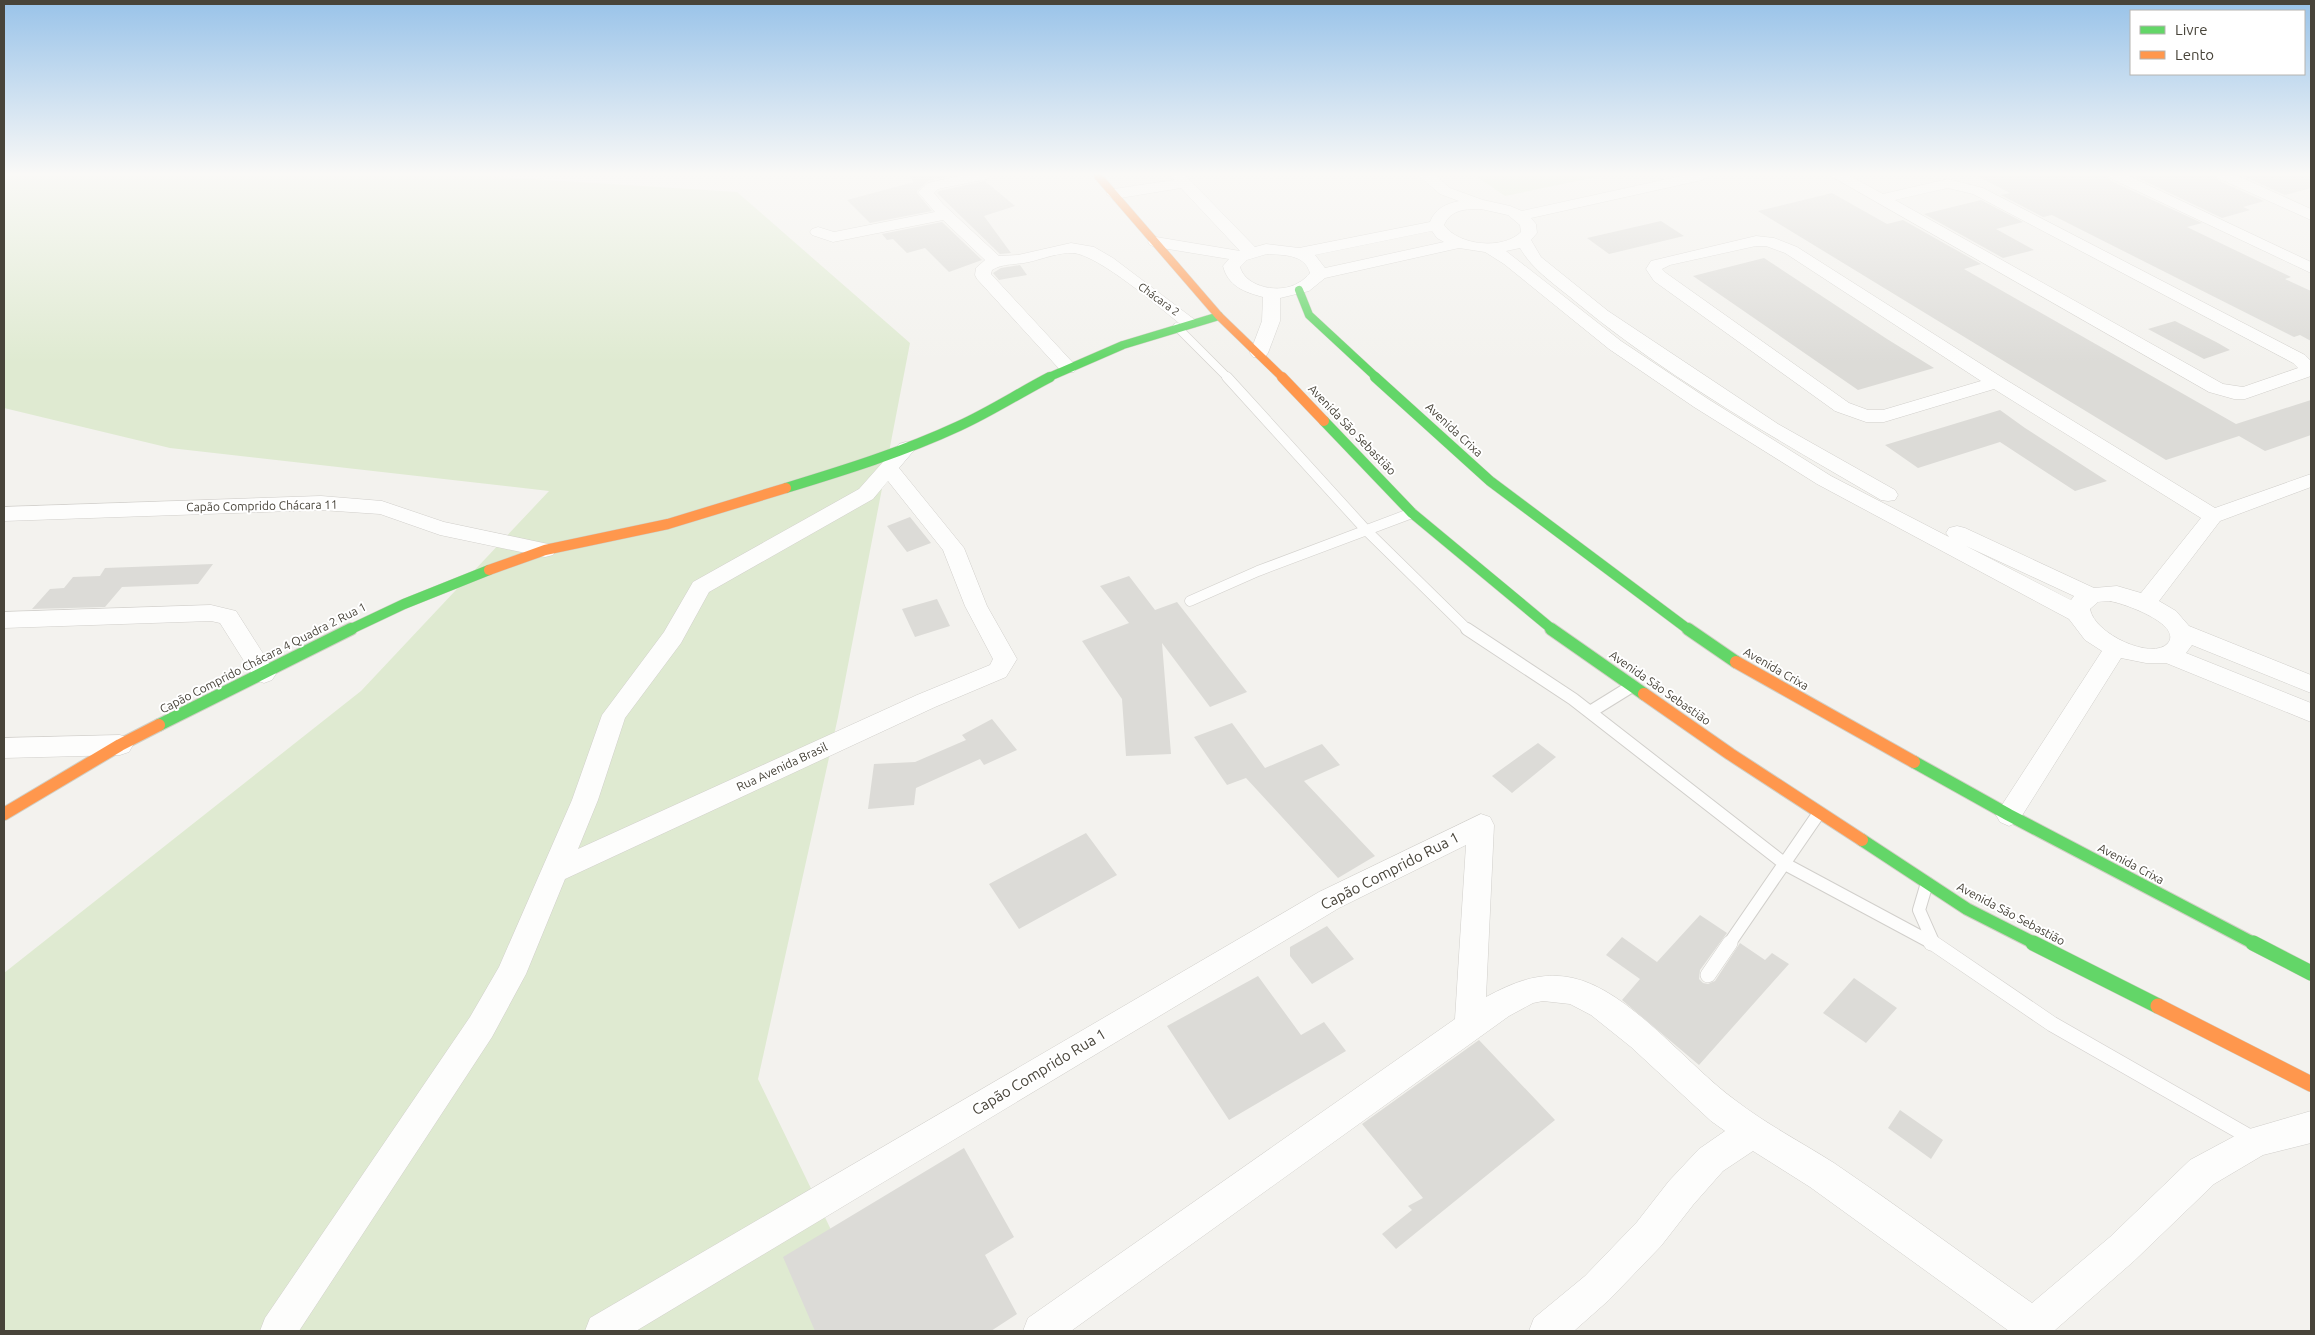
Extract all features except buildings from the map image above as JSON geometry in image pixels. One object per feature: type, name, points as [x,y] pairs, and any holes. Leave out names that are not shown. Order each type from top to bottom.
[{"type":"street","points":[[972,238],[995,260],[984,268],[984,275],[1068,368]]},
{"type":"street","name":"Avenida São Sebastião","points":[[1153,238],[1219,316],[1259,353],[1412,513],[1554,631],[1730,754],[1967,909],[2311,1084]]},
{"type":"street","points":[[1231,238],[1245,254]]},
{"type":"street","points":[[1156,242],[1245,254],[1275,249],[1300,253],[1371,238]]},
{"type":"street","points":[[1450,238],[1459,243],[1490,248],[1509,247],[1524,241],[1526,238]]},
{"type":"street","points":[[1950,238],[2216,388],[2234,393],[2245,393],[2309,369],[2299,359],[2068,238]]},
{"type":"street","points":[[2248,238],[2311,268]]},
{"type":"street","points":[[1524,241],[1535,260],[1602,315],[1676,368],[1771,428],[1863,482],[1963,536],[2091,595]]},
{"type":"street","points":[[1996,382],[1884,416],[1866,416],[1842,407],[1660,277],[1654,269],[1657,264],[1666,261],[1756,241],[1780,244],[1996,382],[2214,516]]},
{"type":"street","points":[[1245,254],[1233,261],[1230,268],[1232,275],[1237,282],[1258,291],[1272,293],[1299,290],[1313,284],[1319,274],[1459,243]]},
{"type":"street","name":"Chácara 2","points":[[995,260],[1018,260],[1071,248],[1088,250],[1107,261],[1184,325]]},
{"type":"street","points":[[1490,248],[1510,261],[1615,346],[1701,403],[1824,480],[2079,614]]},
{"type":"street","points":[[1300,253],[1315,263],[1319,274]]},
{"type":"street","name":"Avenida Crixa","points":[[1299,290],[1309,315],[1343,349],[1490,481],[1602,567],[1745,668],[2009,815],[2281,959],[2311,973]]},
{"type":"street","points":[[1259,353],[1270,321],[1272,293]]},
{"type":"street","name":"Capão Comprido Chácara 4 Quadra 2 Rua 1","points":[[4,814],[120,746],[369,619],[443,587],[545,550],[668,524],[810,481],[897,458],[962,426],[1068,368],[1117,346],[1219,316]]},
{"type":"street","points":[[278,1331],[481,1027],[511,974],[585,800],[614,715],[673,637],[701,587],[866,494],[897,458]]},
{"type":"street","name":"Rua Avenida Brasil","points":[[554,872],[926,701],[998,671],[1005,658],[976,606],[953,548],[897,458]]},
{"type":"street","points":[[2146,602],[2214,516],[2311,480]]},
{"type":"street","name":"Capão Comprido Chácara 11","points":[[4,514],[321,503],[382,508],[440,528],[545,550]]},
{"type":"street","points":[[2107,593],[2126,595],[2146,602],[2173,621],[2181,632],[2182,642],[2178,650],[2168,655],[2152,656],[2134,654],[2116,648],[2098,638],[2085,626],[2079,614],[2079,606],[2083,599],[2091,595],[2107,593]]},
{"type":"street","points":[[4,620],[210,613],[228,617],[264,674]]},
{"type":"street","points":[[2181,632],[2311,684]]},
{"type":"street","points":[[2009,815],[2116,648]]},
{"type":"street","points":[[2168,655],[2311,713]]},
{"type":"street","points":[[4,748],[120,746]]},
{"type":"street","name":"Capão Comprido Rua 1","points":[[604,1331],[1329,900],[1481,825],[1470,1025]]},
{"type":"street","points":[[1041,1331],[1470,1025],[1498,1006],[1528,991],[1543,988],[1573,991],[1602,1005],[1642,1037],[1722,1110],[1753,1132],[1822,1175],[2030,1328],[2122,1250],[2202,1172],[2257,1141],[2311,1127]]},
{"type":"street","points":[[1547,1331],[1597,1288],[1643,1240],[1711,1160],[1753,1132]]},
{"type":"lane","points":[[1184,325],[1225,375],[1366,530],[1469,630],[1590,712],[1785,864],[1934,944],[2052,1024],[2257,1141]]},
{"type":"lane","points":[[1190,601],[1258,571],[1412,513]]},
{"type":"lane","points":[[1590,712],[1632,686]]},
{"type":"lane","points":[[1708,975],[1819,812]]},
{"type":"lane","points":[[1927,883],[1919,910],[1934,944]]},
{"type":"green space","points":[[4,238],[790,238],[910,343],[838,717],[758,1079],[880,1331],[4,1331],[4,973],[361,691],[549,491],[170,448],[4,408]]},
{"type":"traffic: fast","points":[[1299,290],[1309,315],[1320,327],[1490,481],[1672,618],[1736,662]]},
{"type":"traffic: fast","points":[[786,488],[875,460],[919,443],[961,425],[1055,375],[1105,352],[1161,332],[1219,316]]},
{"type":"traffic: fast","points":[[1324,421],[1412,513],[1554,631],[1644,694]]},
{"type":"traffic: fast","points":[[159,725],[363,623],[404,604],[489,570]]},
{"type":"traffic: fast","points":[[1914,762],[2009,815],[2311,973]]},
{"type":"traffic: fast","points":[[1862,840],[1967,909],[2158,1006]]},
{"type":"traffic: slow","points":[[1152,238],[1219,316],[1259,353],[1324,421]]},
{"type":"traffic: slow","points":[[489,570],[545,550],[668,524],[786,488]]},
{"type":"traffic: slow","points":[[1736,662],[1914,762]]},
{"type":"traffic: slow","points":[[1644,694],[1730,754],[1862,840]]},
{"type":"traffic: slow","points":[[4,814],[120,745],[159,725]]},
{"type":"traffic: slow","points":[[2158,1006],[2311,1084]]}]
